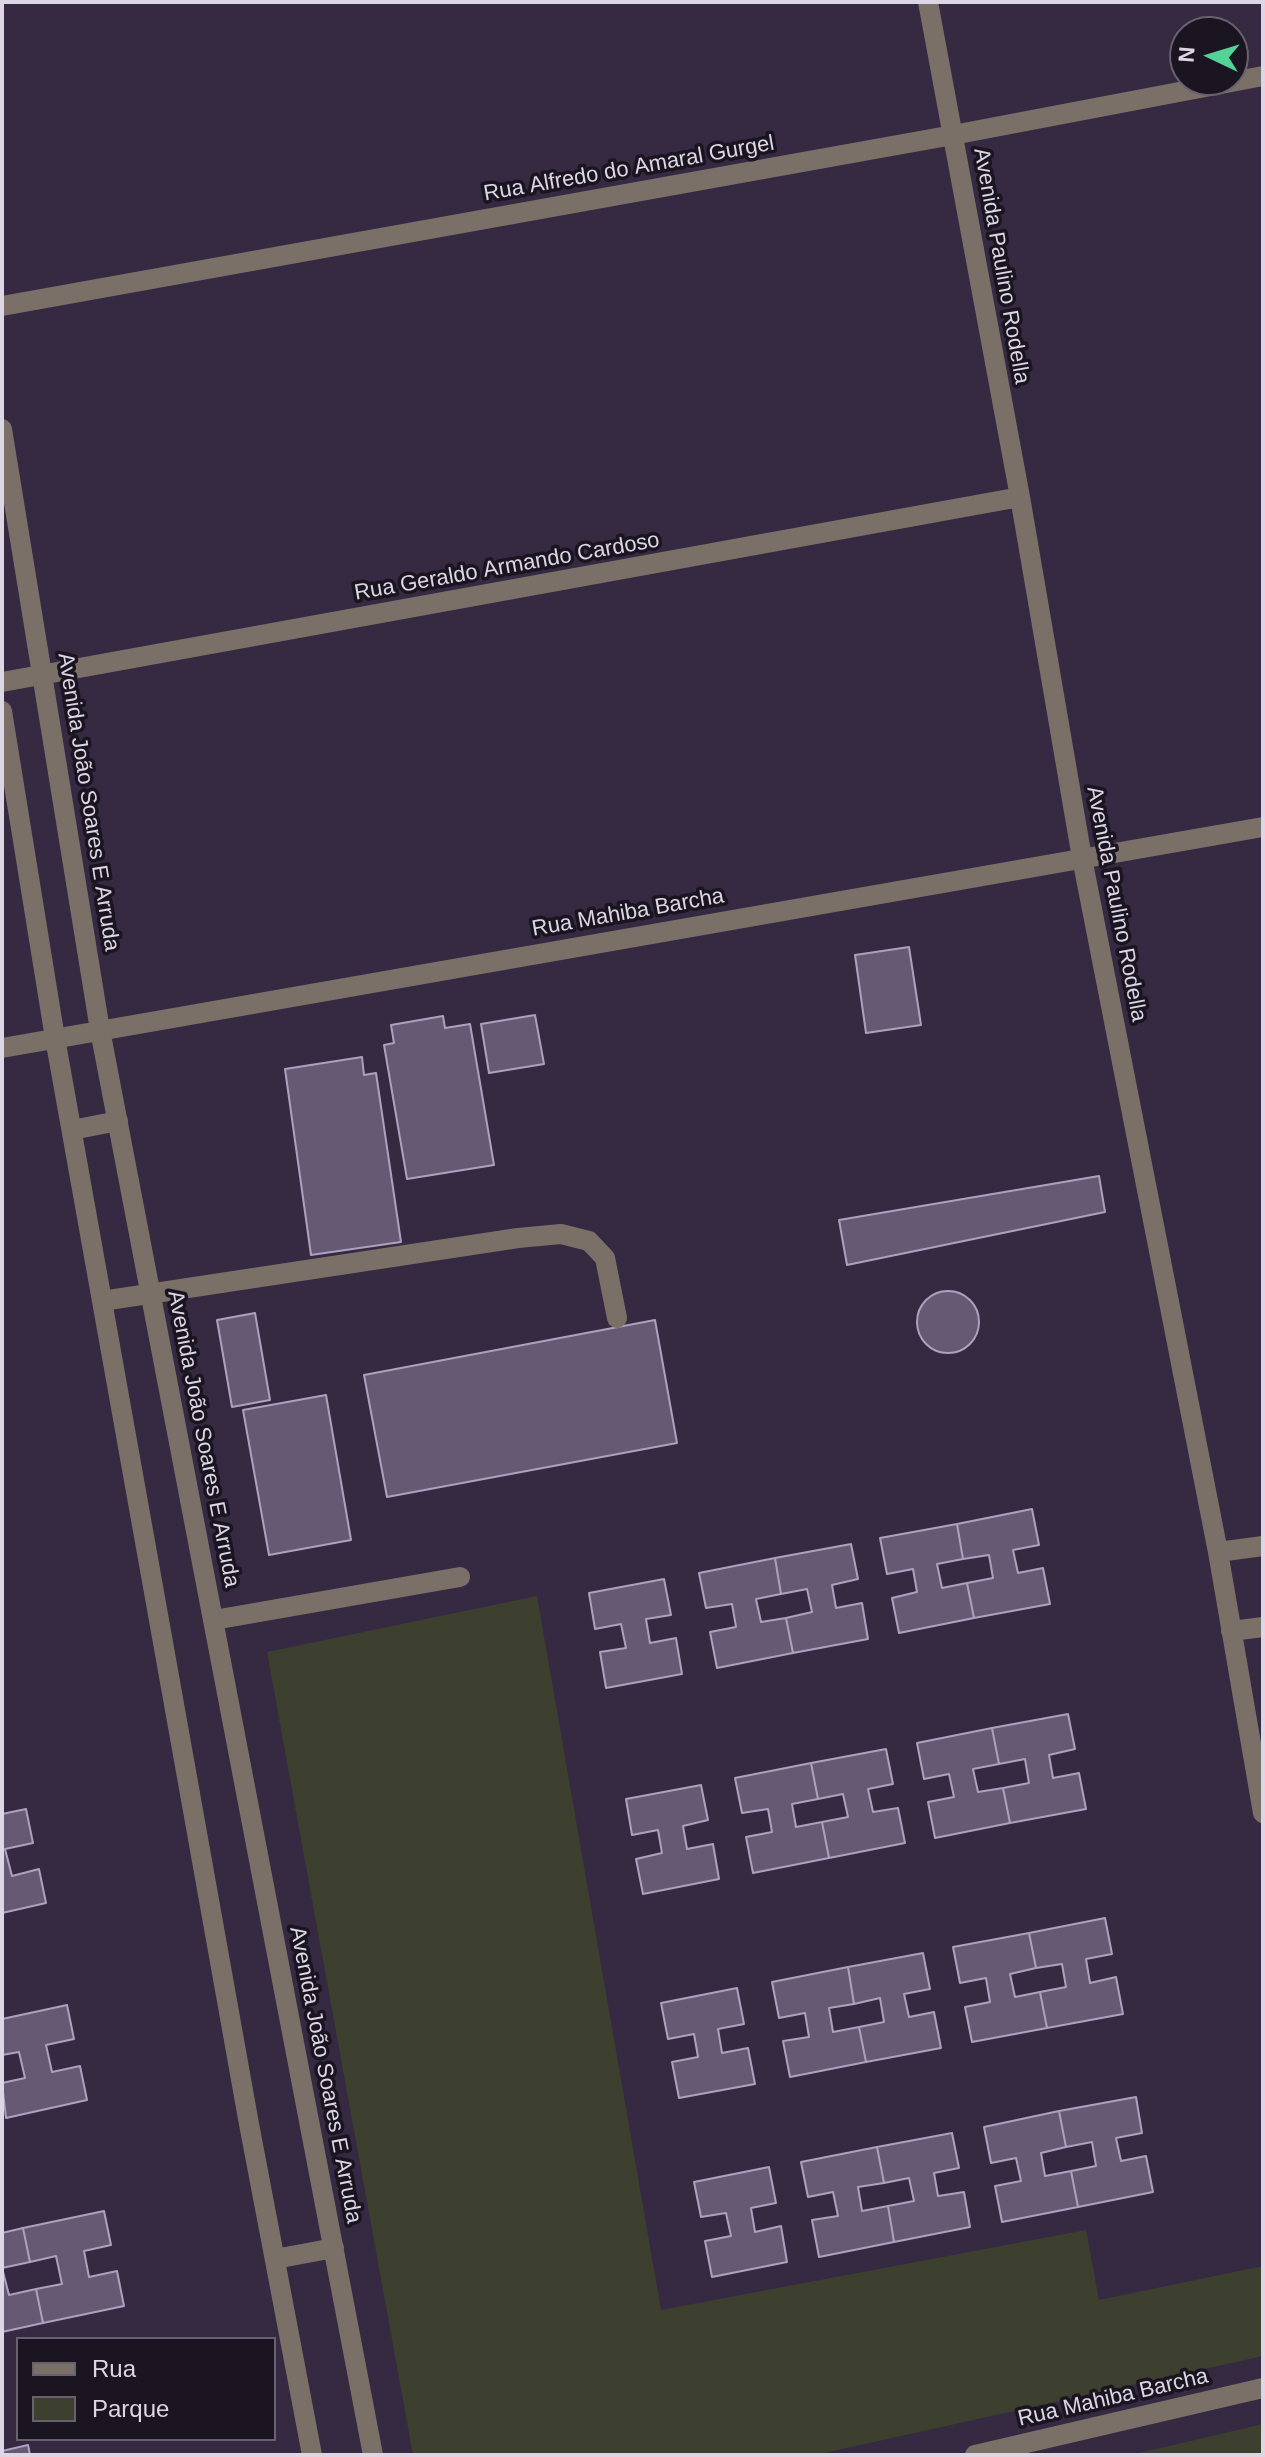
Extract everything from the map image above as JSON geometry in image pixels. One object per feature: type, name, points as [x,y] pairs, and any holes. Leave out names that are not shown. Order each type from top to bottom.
[{"type":"street","name":"Avenida Paulino Rodella","points":[[928,2],[1020,497],[1082,858],[1218,1552],[1263,1813]]},
{"type":"street","name":"Rua Alfredo do Amaral Gurgel","points":[[2,306],[953,135],[1263,76]]},
{"type":"street","name":"Avenida João Soares E Arruda","points":[[2,429],[100,1030],[373,2455]]},
{"type":"street","name":"Rua Geraldo Armando Cardoso","points":[[2,682],[1020,497]]},
{"type":"street","points":[[2,711],[55,1038],[312,2455]]},
{"type":"street","name":"Rua Mahiba Barcha","points":[[2,1048],[1263,827]]},
{"type":"street","points":[[72,1130],[118,1121]]},
{"type":"street","points":[[102,1301],[561,1234],[589,1241],[605,1258],[617,1318]]},
{"type":"street","points":[[1218,1552],[1263,1546]]},
{"type":"street","points":[[214,1620],[460,1577]]},
{"type":"street","points":[[1231,1631],[1263,1627]]},
{"type":"street","points":[[275,2259],[334,2248]]},
{"type":"street","name":"Rua Mahiba Barcha","points":[[975,2455],[1263,2388]]},
{"type":"green space","points":[[537,1596],[661,2310],[1086,2230],[1099,2300],[1263,2266],[1263,2356],[815,2455],[413,2455],[267,1652]]},
{"type":"green space","points":[[1263,2424],[1263,2455],[1131,2455]]},
{"type":"building","points":[[909,947],[921,1025],[866,1033],[855,955]]},
{"type":"building","points":[[535,1015],[544,1064],[489,1073],[481,1024]]},
{"type":"building","points":[[443,1016],[445,1028],[470,1024],[494,1165],[407,1179],[384,1045],[394,1043],[391,1025]]},
{"type":"building","points":[[362,1057],[364,1075],[376,1073],[401,1242],[311,1255],[285,1069]]},
{"type":"building","points":[[1099,1176],[1105,1212],[847,1265],[839,1220]]},
{"type":"building","points":[[948,1291],[970,1300],[979,1322],[970,1344],[948,1353],[926,1344],[917,1322],[926,1300]]},
{"type":"building","points":[[255,1313],[270,1400],[232,1407],[217,1320]]},
{"type":"building","points":[[655,1320],[677,1443],[387,1497],[364,1375]]},
{"type":"building","points":[[326,1395],[351,1540],[269,1555],[243,1410]]},
{"type":"building","points":[[1032,1509],[1039,1545],[1013,1550],[1018,1573],[1043,1568],[1050,1604],[974,1618],[967,1583],[993,1578],[989,1555],[963,1559],[957,1524]]},
{"type":"building","points":[[957,1524],[963,1559],[937,1564],[942,1588],[967,1583],[974,1618],[899,1633],[892,1598],[917,1592],[913,1569],[887,1574],[880,1538]]},
{"type":"building","points":[[851,1544],[858,1579],[832,1585],[836,1608],[862,1603],[868,1639],[793,1653],[786,1618],[812,1612],[807,1589],[781,1594],[775,1558]]},
{"type":"building","points":[[775,1558],[781,1594],[756,1599],[761,1622],[786,1618],[793,1653],[717,1668],[710,1632],[736,1627],[732,1604],[706,1608],[699,1573]]},
{"type":"building","points":[[664,1579],[671,1615],[646,1619],[650,1643],[676,1638],[682,1674],[606,1688],[600,1652],[626,1648],[621,1624],[595,1629],[589,1593]]},
{"type":"building","points":[[1068,1714],[1075,1749],[1049,1755],[1053,1778],[1079,1773],[1086,1809],[1010,1823],[1003,1788],[1029,1783],[1025,1759],[999,1764],[992,1728]]},
{"type":"building","points":[[992,1728],[999,1764],[973,1769],[978,1792],[1003,1788],[1010,1823],[935,1838],[928,1802],[954,1797],[949,1774],[924,1779],[917,1743]]},
{"type":"building","points":[[886,1749],[893,1784],[868,1789],[873,1812],[898,1808],[905,1843],[829,1858],[822,1822],[848,1817],[843,1794],[818,1799],[811,1763]]},
{"type":"building","points":[[811,1763],[818,1799],[792,1804],[796,1827],[822,1822],[829,1858],[753,1873],[746,1837],[772,1832],[768,1809],[742,1813],[735,1778]]},
{"type":"building","points":[[701,1785],[708,1820],[683,1826],[687,1849],[713,1844],[719,1879],[643,1894],[636,1859],[662,1853],[658,1830],[632,1835],[626,1799]]},
{"type":"building","points":[[26,1809],[33,1843],[5,1849],[12,1876],[39,1869],[46,1903],[2,1913],[2,1814]]},
{"type":"building","points":[[1105,1918],[1112,1954],[1086,1959],[1090,1983],[1116,1977],[1123,2014],[1047,2028],[1040,1992],[1066,1987],[1062,1964],[1036,1968],[1029,1933]]},
{"type":"building","points":[[1029,1933],[1036,1968],[1010,1974],[1015,1997],[1040,1992],[1047,2028],[972,2042],[965,2007],[990,2002],[986,1978],[960,1983],[953,1947]]},
{"type":"building","points":[[923,1953],[930,1989],[904,1994],[909,2017],[934,2012],[941,2048],[866,2062],[859,2027],[884,2022],[880,1998],[854,2004],[848,1967]]},
{"type":"building","points":[[848,1967],[854,2004],[829,2008],[833,2032],[859,2027],[866,2062],[790,2077],[783,2041],[809,2037],[805,2013],[779,2018],[772,1982]]},
{"type":"building","points":[[737,1988],[744,2024],[718,2029],[722,2053],[748,2048],[755,2084],[679,2098],[672,2062],[698,2057],[694,2034],[668,2039],[661,2003]]},
{"type":"building","points":[[67,2005],[74,2039],[46,2045],[52,2072],[80,2066],[87,2100],[6,2118],[2,2083],[25,2078],[19,2052],[2,2055],[2,2019]]},
{"type":"building","points":[[1136,2097],[1142,2133],[1116,2138],[1121,2161],[1146,2156],[1153,2192],[1078,2207],[1071,2171],[1096,2166],[1092,2142],[1066,2147],[1059,2111]]},
{"type":"building","points":[[1059,2111],[1066,2147],[1041,2153],[1045,2176],[1071,2171],[1078,2207],[1002,2222],[995,2186],[1021,2181],[1016,2158],[991,2163],[984,2127]]},
{"type":"building","points":[[952,2133],[959,2168],[934,2173],[938,2196],[964,2192],[970,2227],[894,2242],[888,2206],[914,2201],[909,2178],[884,2183],[877,2147]]},
{"type":"building","points":[[877,2147],[884,2183],[858,2187],[862,2211],[888,2206],[894,2242],[819,2257],[812,2220],[838,2216],[833,2192],[808,2197],[801,2162]]},
{"type":"building","points":[[769,2167],[776,2203],[751,2208],[755,2232],[781,2226],[787,2262],[712,2277],[705,2241],[731,2236],[726,2213],[701,2217],[694,2182]]},
{"type":"building","points":[[104,2211],[111,2245],[84,2251],[89,2277],[117,2271],[124,2306],[43,2323],[36,2289],[62,2284],[56,2256],[30,2262],[23,2228]]},
{"type":"building","points":[[23,2228],[30,2262],[2,2268],[2,2233]]},
{"type":"building","points":[[2,2268],[9,2295],[36,2289],[43,2323],[2,2332]]},
{"type":"building","points":[[28,2445],[30,2455],[2,2455],[2,2451]]}]
